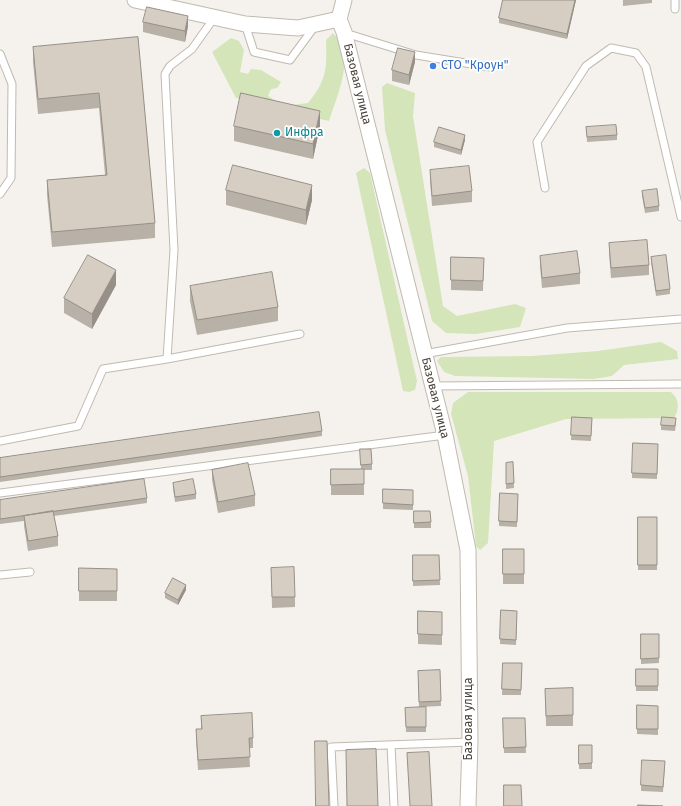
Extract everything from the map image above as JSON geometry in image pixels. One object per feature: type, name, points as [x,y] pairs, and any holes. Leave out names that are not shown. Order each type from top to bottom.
[{"type":"street","points":[[135,0],[245,24],[298,28],[317,24],[341,26]]},
{"type":"street","name":"Базовая улица","points":[[344,0],[341,26],[444,435],[468,550],[470,742],[468,806]]},
{"type":"lane","points":[[675,0],[675,9]]},
{"type":"lane","points":[[168,359],[174,250],[165,74],[170,66],[192,49],[214,18]]},
{"type":"lane","points":[[245,24],[254,52],[290,60],[317,24]]},
{"type":"lane","points":[[341,26],[416,55],[490,66]]},
{"type":"lane","points":[[545,188],[537,142],[586,66],[611,48],[636,53],[646,67],[681,218]]},
{"type":"lane","points":[[0,54],[12,84],[12,92],[11,178],[0,194]]},
{"type":"lane","points":[[424,354],[567,328],[681,319]]},
{"type":"lane","points":[[0,441],[78,426],[104,369],[168,359],[300,334]]},
{"type":"lane","points":[[432,386],[681,384]]},
{"type":"lane","points":[[0,493],[444,435]]},
{"type":"lane","points":[[0,575],[30,572]]},
{"type":"lane","points":[[334,806],[331,747],[470,742]]},
{"type":"lane","points":[[391,745],[394,806]]},
{"type":"green space","points":[[333,33],[340,42],[344,52],[344,64],[340,88],[329,121],[294,113],[293,105],[308,103],[319,87],[326,66],[326,40]]},
{"type":"green space","points":[[231,38],[239,41],[244,50],[240,72],[248,74],[251,69],[261,70],[281,82],[277,88],[271,89],[268,96],[276,101],[275,107],[236,98],[212,52]]},
{"type":"green space","points":[[387,83],[415,93],[413,116],[443,306],[457,316],[515,304],[526,308],[520,327],[476,334],[446,333],[432,321],[385,130],[382,87]]},
{"type":"green space","points":[[364,168],[370,173],[417,381],[415,390],[409,392],[403,391],[356,173]]},
{"type":"green space","points":[[661,342],[677,351],[678,359],[624,365],[612,376],[594,379],[455,376],[444,372],[437,361],[441,357],[532,356],[598,351]]},
{"type":"green space","points":[[468,392],[671,392],[676,398],[678,407],[674,418],[566,419],[494,441],[488,543],[480,550],[476,546],[468,476],[451,414],[453,403]]},
{"type":"building","points":[[503,0],[575,0],[567,34],[499,18]]},
{"type":"building","points":[[147,7],[188,16],[185,31],[143,22]]},
{"type":"building","points":[[138,37],[155,223],[52,232],[47,180],[107,175],[99,93],[38,99],[33,47]]},
{"type":"building","points":[[398,48],[415,52],[409,75],[392,70]]},
{"type":"building","points":[[241,93],[320,111],[313,144],[234,126]]},
{"type":"building","points":[[616,125],[617,135],[587,137],[586,127]]},
{"type":"building","points":[[439,127],[465,135],[461,150],[434,142]]},
{"type":"building","points":[[233,165],[312,185],[306,210],[226,190]]},
{"type":"building","points":[[469,166],[472,191],[432,196],[430,170]]},
{"type":"building","points":[[657,189],[659,206],[645,208],[642,191]]},
{"type":"building","points":[[647,240],[649,265],[611,268],[609,243]]},
{"type":"building","points":[[577,251],[580,273],[542,278],[540,256]]},
{"type":"building","points":[[88,255],[116,270],[92,314],[64,298]]},
{"type":"building","points":[[666,255],[670,289],[656,291],[651,257]]},
{"type":"building","points":[[451,257],[484,258],[483,281],[451,280]]},
{"type":"building","points":[[272,272],[278,307],[197,320],[190,286]]},
{"type":"building","points":[[319,412],[322,431],[0,477],[0,458]]},
{"type":"building","points":[[572,417],[592,418],[591,436],[571,435]]},
{"type":"building","points":[[662,417],[676,418],[675,426],[661,425]]},
{"type":"building","points":[[633,443],[658,444],[657,474],[632,473]]},
{"type":"building","points":[[360,449],[371,449],[372,464],[361,465]]},
{"type":"building","points":[[513,462],[514,483],[506,484],[506,463]]},
{"type":"building","points":[[248,463],[255,495],[218,502],[212,470]]},
{"type":"building","points":[[331,469],[364,469],[364,484],[331,485]]},
{"type":"building","points":[[144,479],[147,498],[0,519],[0,500]]},
{"type":"building","points":[[193,479],[196,494],[175,497],[173,483]]},
{"type":"building","points":[[383,489],[413,490],[413,505],[383,503]]},
{"type":"building","points":[[500,493],[518,494],[517,522],[499,521]]},
{"type":"building","points":[[53,511],[58,536],[28,541],[24,516]]},
{"type":"building","points":[[414,511],[430,511],[431,522],[414,523]]},
{"type":"building","points":[[638,517],[657,517],[657,565],[638,565]]},
{"type":"building","points":[[503,549],[524,549],[524,574],[503,574]]},
{"type":"building","points":[[413,555],[439,555],[440,580],[413,581]]},
{"type":"building","points":[[294,567],[295,597],[272,597],[271,568]]},
{"type":"building","points":[[79,568],[117,569],[117,591],[79,591]]},
{"type":"building","points":[[173,578],[186,585],[178,600],[165,593]]},
{"type":"building","points":[[501,610],[517,611],[516,640],[500,639]]},
{"type":"building","points":[[418,611],[442,612],[442,635],[418,634]]},
{"type":"building","points":[[641,634],[659,634],[659,658],[641,659]]},
{"type":"building","points":[[503,663],[522,663],[521,690],[502,689]]},
{"type":"building","points":[[636,669],[658,669],[658,686],[636,686]]},
{"type":"building","points":[[440,670],[441,701],[419,702],[418,671]]},
{"type":"building","points":[[573,688],[573,715],[546,716],[545,689]]},
{"type":"building","points":[[637,705],[658,706],[658,729],[637,729]]},
{"type":"building","points":[[426,707],[426,727],[406,727],[405,708]]},
{"type":"building","points":[[252,713],[253,738],[249,738],[250,757],[198,760],[196,729],[202,729],[201,716]]},
{"type":"building","points":[[503,718],[525,718],[526,747],[504,748]]},
{"type":"building","points":[[315,741],[327,741],[329,806],[316,806]]},
{"type":"building","points":[[579,745],[592,745],[592,763],[579,764]]},
{"type":"building","points":[[376,749],[378,806],[347,806],[346,750]]},
{"type":"building","points":[[429,752],[432,806],[410,806],[407,753]]},
{"type":"building","points":[[642,760],[665,761],[663,787],[641,785]]},
{"type":"building","points":[[504,785],[521,785],[522,806],[504,806]]},
{"type":"building","points":[[638,805],[663,806],[638,806]]},
{"type":"place","name":"СТО \"Кроун\"","points":[[433,66]]},
{"type":"place","name":"Инфра","points":[[277,133]]}]
